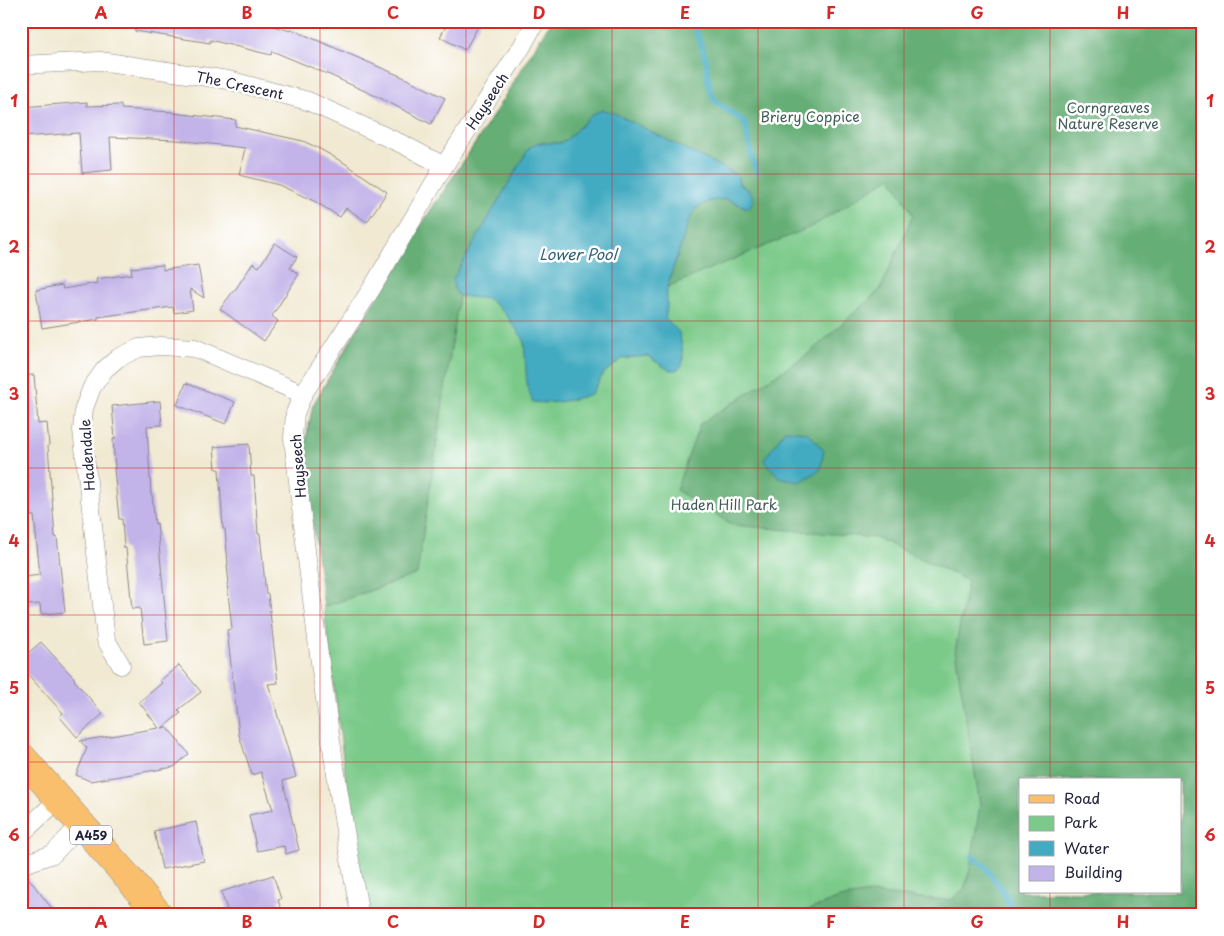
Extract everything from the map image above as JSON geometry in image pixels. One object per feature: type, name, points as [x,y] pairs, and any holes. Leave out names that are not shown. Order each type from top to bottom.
[{"type":"main road","name":"A459","points":[[21,756],[160,915]]},
{"type":"street","name":"Hayseech","points":[[360,915],[347,846],[314,618],[293,438],[295,413],[303,394],[372,288],[444,166],[521,48],[536,21]]},
{"type":"street","name":"The Crescent","points":[[21,65],[100,61],[228,80],[308,101],[404,145],[444,166]]},
{"type":"street","name":"Hadendale","points":[[121,665],[106,640],[82,430],[84,408],[92,387],[105,369],[118,358],[139,348],[169,347],[195,348],[303,394]]},
{"type":"street","points":[[21,834],[59,799]]},
{"type":"street","points":[[21,865],[52,854],[81,824]]},
{"type":"green space","name":"Haden Hill Park","points":[[551,21],[1203,21],[1203,915],[366,915],[348,796],[324,607],[307,435],[313,405],[431,210],[486,127]]},
{"type":"green space","points":[[551,21],[1203,21],[1203,915],[796,915],[839,898],[870,893],[951,900],[964,889],[970,869],[980,805],[955,651],[968,581],[877,538],[733,525],[676,490],[700,424],[807,355],[880,290],[913,215],[891,177],[813,226],[667,287],[688,223],[695,209],[709,201],[727,199],[745,207],[749,190],[739,184],[738,177],[593,114],[566,140],[560,143],[537,143],[454,288],[459,296],[417,574],[324,607],[303,454],[313,405],[431,210],[486,127]]},
{"type":"water","name":"Lower Pool","points":[[602,110],[612,112],[735,174],[738,177],[739,184],[752,194],[753,200],[749,208],[727,199],[709,201],[695,209],[688,223],[667,287],[665,318],[679,332],[683,352],[681,367],[676,370],[669,370],[647,356],[622,359],[604,373],[591,394],[548,403],[533,402],[527,387],[524,340],[506,315],[489,299],[459,296],[454,288],[453,279],[529,148],[537,143],[560,143],[566,140],[593,114]]},
{"type":"water","points":[[785,430],[807,432],[824,451],[820,470],[800,482],[779,477],[764,460]]},
{"type":"building","points":[[135,21],[254,21],[291,31],[291,29],[405,78],[445,98],[431,124],[380,98],[272,51],[271,55],[210,40],[210,43],[135,31]]},
{"type":"building","points":[[449,21],[481,21],[465,50],[440,37]]},
{"type":"building","points":[[87,102],[87,106],[121,105],[121,109],[173,112],[236,120],[235,126],[303,141],[320,149],[387,192],[367,222],[346,208],[340,217],[316,202],[279,185],[239,175],[245,148],[176,140],[110,137],[112,170],[82,173],[79,133],[21,137],[21,107]]},
{"type":"building","points":[[275,243],[297,257],[290,268],[299,274],[272,316],[278,321],[264,341],[220,309],[253,263],[259,267]]},
{"type":"building","points":[[163,265],[163,270],[198,265],[204,298],[190,289],[193,310],[174,313],[173,307],[98,317],[98,319],[42,328],[36,290],[62,285],[63,289],[97,283],[96,279],[132,274],[131,268]]},
{"type":"building","points":[[34,375],[38,424],[47,423],[55,537],[57,537],[65,612],[41,614],[40,604],[28,605],[25,577],[40,575],[34,516],[31,516],[25,447],[21,448],[21,376]]},
{"type":"building","points":[[186,383],[235,402],[226,424],[177,405]]},
{"type":"building","points":[[160,401],[162,425],[147,426],[151,495],[155,524],[157,523],[168,641],[144,644],[140,608],[132,609],[122,519],[119,519],[114,469],[113,439],[115,439],[112,406]]},
{"type":"building","points":[[249,444],[251,476],[254,476],[258,534],[260,534],[278,683],[268,684],[296,777],[283,781],[299,850],[286,854],[284,846],[257,851],[249,815],[273,810],[261,772],[252,775],[239,735],[227,630],[232,629],[227,583],[229,583],[228,565],[225,529],[223,529],[219,469],[216,469],[214,447]]},
{"type":"building","points":[[41,642],[75,679],[103,714],[77,737],[59,716],[63,713],[21,667],[21,659]]},
{"type":"building","points":[[179,665],[201,692],[178,710],[181,713],[162,728],[167,727],[189,754],[174,767],[90,781],[76,775],[87,748],[80,741],[159,728],[139,702],[162,683],[160,681]]},
{"type":"building","points":[[196,822],[204,861],[162,869],[154,831]]},
{"type":"building","points":[[21,875],[26,875],[57,915],[21,915]]},
{"type":"building","points":[[273,875],[281,899],[278,900],[283,915],[229,915],[221,892]]},
{"type":"waterway","points":[[690,21],[706,61],[712,95],[717,103],[745,124],[757,172]]},
{"type":"waterway","points":[[972,857],[985,867],[1001,888],[1016,915]]},
{"type":"park label","name":"Briery Coppice","points":[[810,116]]},
{"type":"park label","name":"Corngreaves Nature Reserve","points":[[1108,116]]}]
